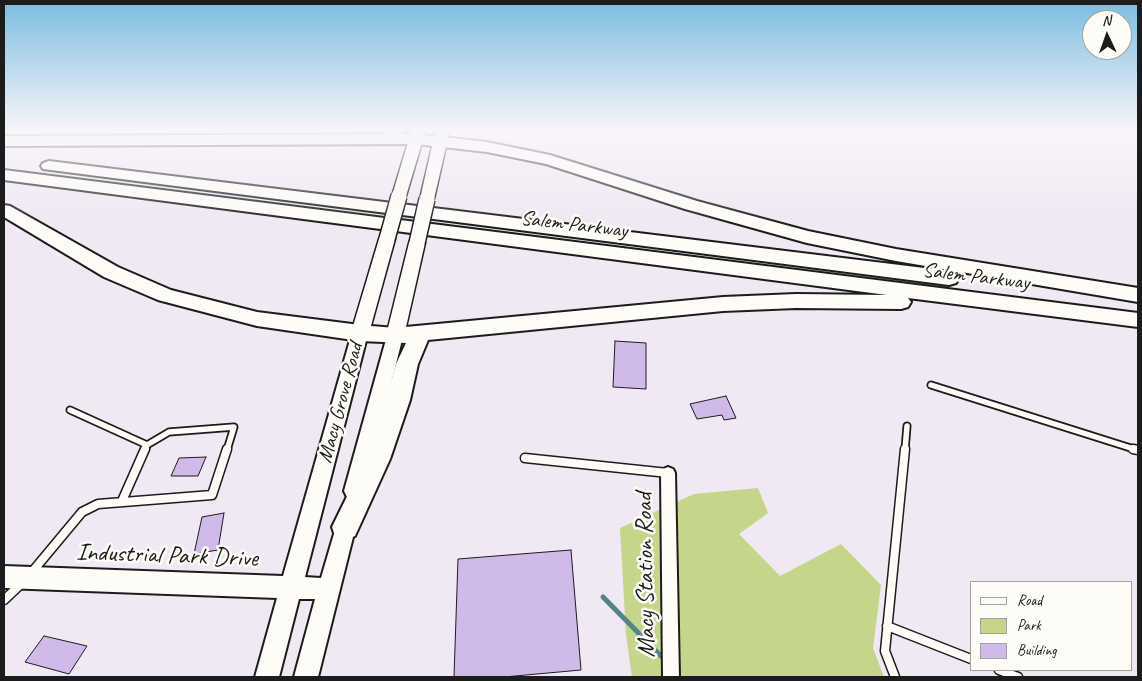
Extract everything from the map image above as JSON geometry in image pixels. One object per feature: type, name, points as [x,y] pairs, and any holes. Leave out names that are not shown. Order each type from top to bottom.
[{"type":"highway","name":"Salem Parkway","points":[[10,161],[1138,301]]},
{"type":"highway","points":[[552,161],[700,208],[807,237],[896,255],[1138,295]]},
{"type":"highway","name":"Salem Parkway","points":[[4,175],[1138,320]]},
{"type":"highway","points":[[4,210],[111,272],[165,295],[257,319],[360,333],[395,336],[422,334],[686,306],[759,302],[875,301],[1063,310]]},
{"type":"highway","points":[[345,528],[378,459],[398,400],[408,359],[422,334]]},
{"type":"main road","name":"Macy Grove Road","points":[[267,677],[360,333],[409,161]]},
{"type":"main road","name":"Macy Grove Road","points":[[306,677],[395,336],[436,161]]},
{"type":"main road","name":"Industrial Park Drive","points":[[4,577],[329,589]]},
{"type":"street","name":"Macy Station Road","points":[[668,473],[671,677]]},
{"type":"lane","points":[[931,385],[1138,450]]},
{"type":"lane","points":[[70,410],[147,445]]},
{"type":"lane","points":[[895,677],[885,651],[907,426]]},
{"type":"lane","points":[[4,600],[28,578],[82,512],[98,504],[212,495],[234,427],[169,432],[147,445],[122,501]]},
{"type":"lane","points":[[525,458],[668,473]]},
{"type":"lane","points":[[887,626],[970,659]]},
{"type":"lane","points":[[1002,671],[1018,677]]},
{"type":"green space","points":[[758,488],[768,513],[739,534],[780,576],[841,544],[881,585],[873,648],[884,677],[632,677],[626,635],[620,528],[694,494]]},
{"type":"building","points":[[615,341],[646,343],[646,389],[613,387]]},
{"type":"building","points":[[726,396],[736,418],[724,420],[722,415],[697,419],[690,404]]},
{"type":"building","points":[[206,457],[198,476],[171,476],[179,458]]},
{"type":"building","points":[[224,513],[218,550],[194,554],[202,517]]},
{"type":"building","points":[[571,550],[581,670],[504,677],[454,677],[458,559]]},
{"type":"building","points":[[44,636],[87,646],[69,674],[25,662]]},
{"type":"waterway","points":[[603,597],[666,661]]}]
